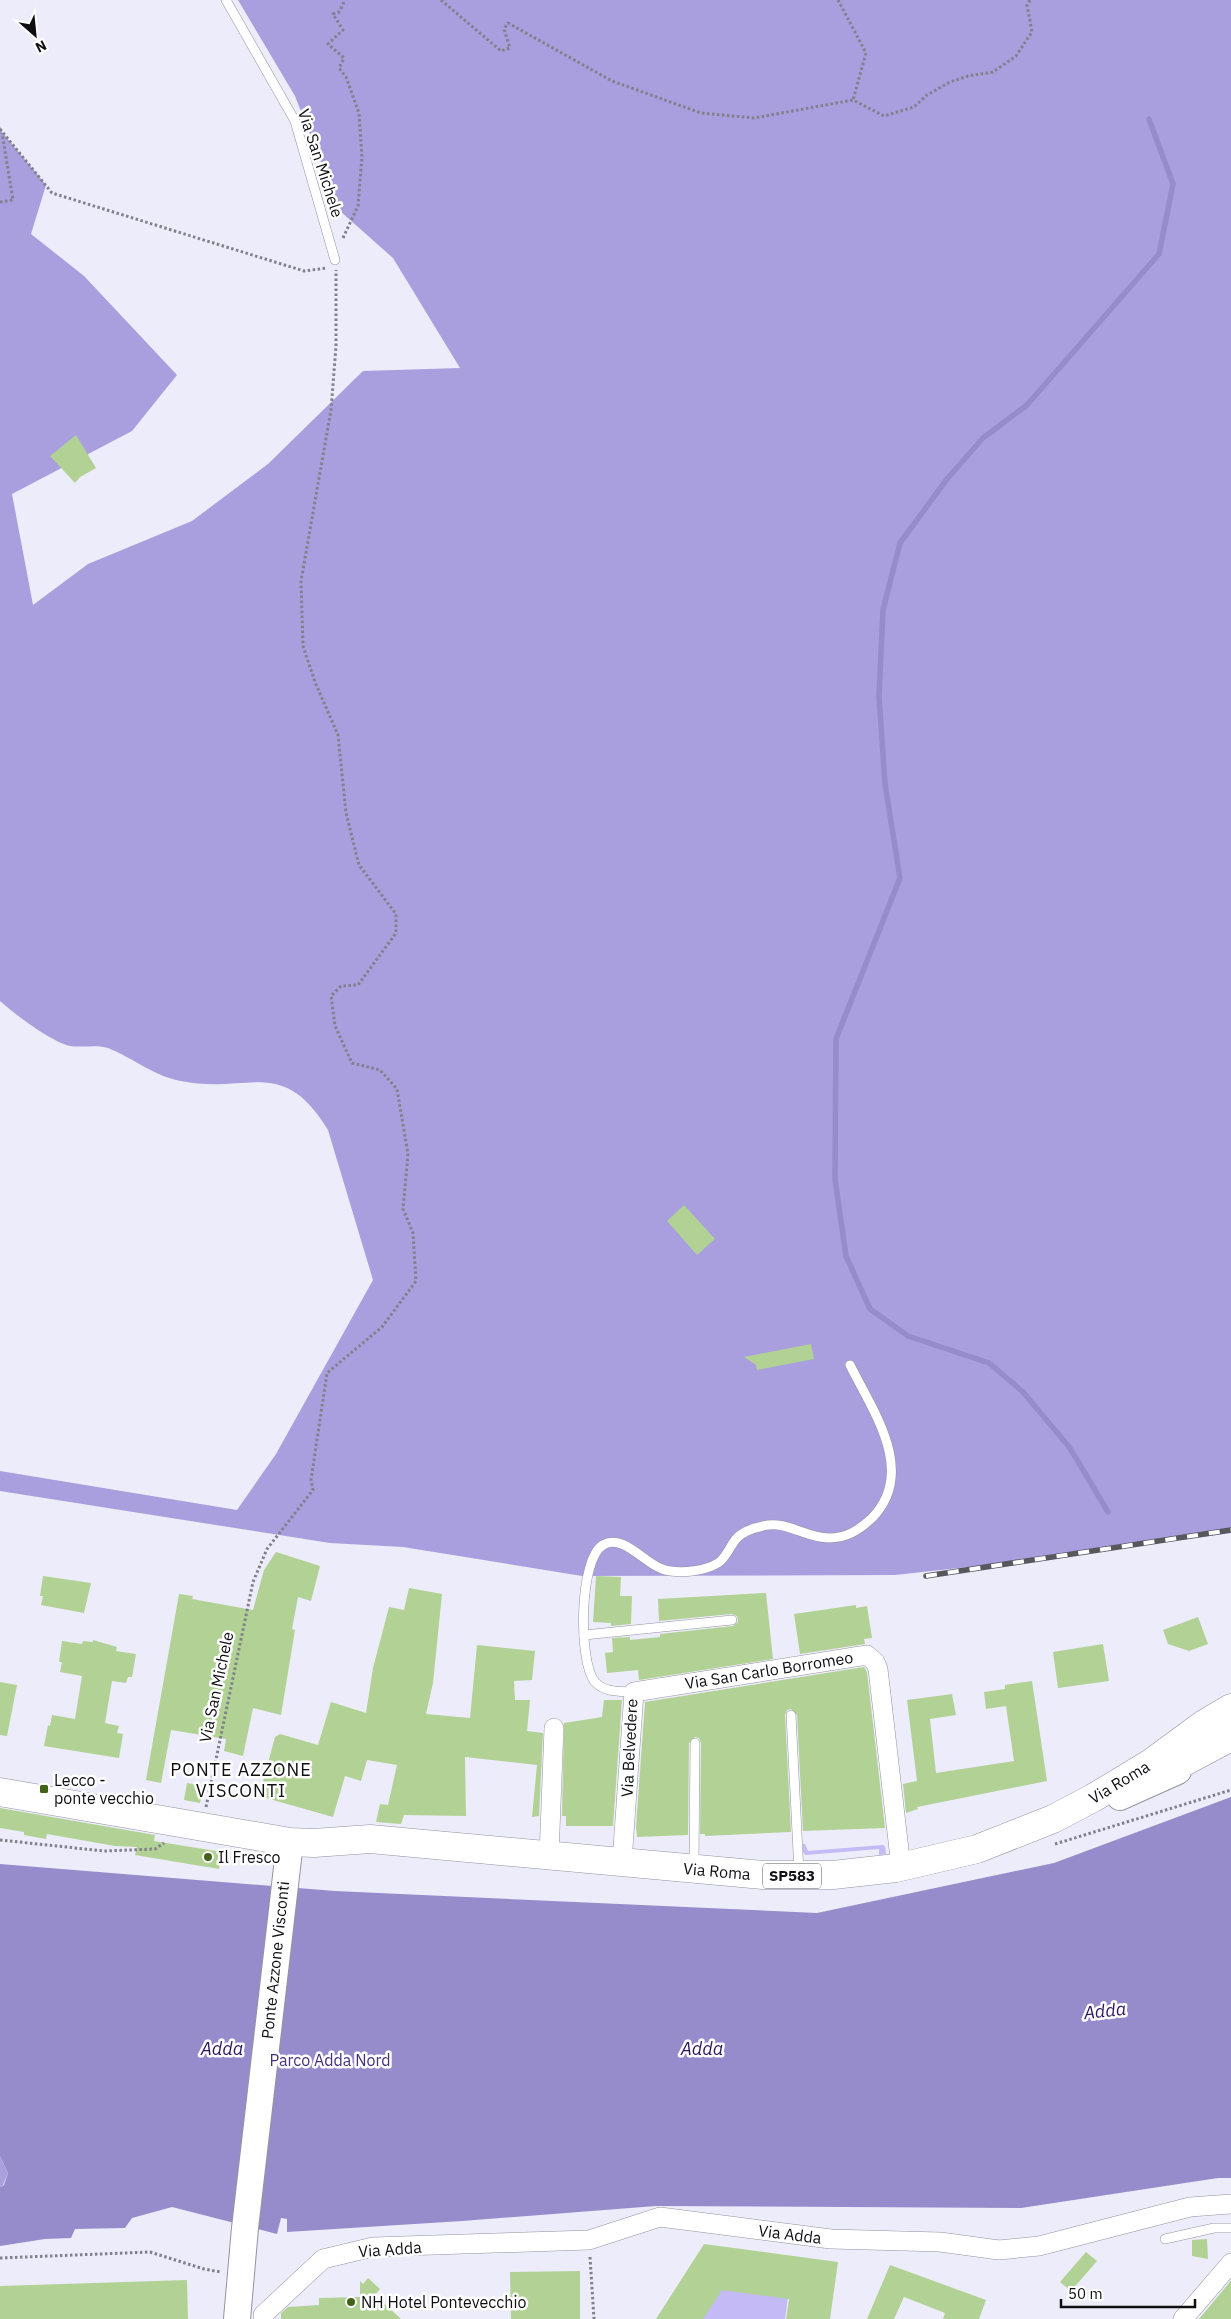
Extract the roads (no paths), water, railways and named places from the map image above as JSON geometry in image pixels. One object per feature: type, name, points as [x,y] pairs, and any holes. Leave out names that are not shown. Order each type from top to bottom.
[{"type":"main road","name":"Via Roma","points":[[302,1842],[370,1839],[694,1869],[799,1876],[858,1873],[901,1867],[976,1849],[1053,1819],[1093,1798],[1150,1763],[1204,1724],[1231,1708]]},
{"type":"main road","name":"Via Roma","points":[[0,1792],[367,1854],[743,1886],[834,1887],[905,1879],[974,1862],[1046,1835],[1231,1737]]},
{"type":"street","name":"Via San Carlo Borromeo","points":[[634,1692],[867,1655],[875,1662],[878,1670],[901,1867]]},
{"type":"street","name":"Via Belvedere","points":[[622,1862],[634,1692]]},
{"type":"street","points":[[549,1856],[554,1728]]},
{"type":"street","name":"Via Roma","points":[[1120,1797],[1231,1747]]},
{"type":"street","name":"Ponte Azzone Visconti","points":[[247,2314],[245,2228],[285,1876],[302,1842]]},
{"type":"street","name":"Via Adda","points":[[247,2314],[323,2260],[347,2252],[373,2247],[589,2240],[660,2217],[831,2239],[940,2242],[999,2250],[1039,2246],[1190,2207],[1231,2204]]},
{"type":"street","points":[[1183,2319],[1228,2270]]},
{"type":"lane","name":"Via San Michele","points":[[226,0],[295,121],[335,260]]},
{"type":"lane","name":"Via Belvedere","points":[[634,1692],[603,1688],[594,1681],[586,1661],[583,1609],[592,1558],[602,1545],[616,1542],[627,1546],[646,1560],[668,1571],[691,1571],[719,1562],[737,1537],[765,1525],[780,1524],[812,1536],[827,1538],[848,1535],[862,1528],[879,1510],[893,1473],[890,1451],[880,1426],[850,1366]]},
{"type":"lane","points":[[584,1635],[732,1620]]},
{"type":"lane","points":[[791,1715],[799,1876]]},
{"type":"lane","points":[[694,1869],[695,1743]]},
{"type":"lane","points":[[1165,2239],[1214,2228],[1231,2228]]},
{"type":"water","name":"Parco Adda Nord","points":[[1231,1797],[1231,2178],[1218,2178],[1021,2208],[656,2206],[287,2232],[287,2219],[281,2218],[277,2234],[172,2207],[132,2218],[125,2228],[75,2229],[71,2238],[45,2239],[0,2246],[0,2187],[4,2185],[8,2173],[0,2156],[0,1864],[335,1891],[817,1913],[1054,1863]]},
{"type":"waterway","points":[[1108,1512],[1070,1448],[1023,1392],[989,1363],[908,1336],[870,1309],[846,1256],[835,1179],[836,1039],[900,878],[885,784],[879,696],[883,610],[900,543],[947,479],[983,438],[1027,405],[1159,254],[1173,184],[1149,119]]},
{"type":"railway","points":[[926,1576],[1231,1530]]},
{"type":"place","name":"Lecco - ponte vecchio","points":[[44,1789]]},
{"type":"place","name":"Il Fresco","points":[[208,1857]]},
{"type":"place","name":"NH Hotel Pontevecchio","points":[[351,2302]]},
{"type":"district","name":"PONTE AZZONE VISCONTI","points":[[241,1780]]},
{"type":"water label","name":"Adda","points":[[1105,2011]]},
{"type":"water label","name":"Adda","points":[[222,2049]]},
{"type":"water label","name":"Adda","points":[[702,2049]]}]
